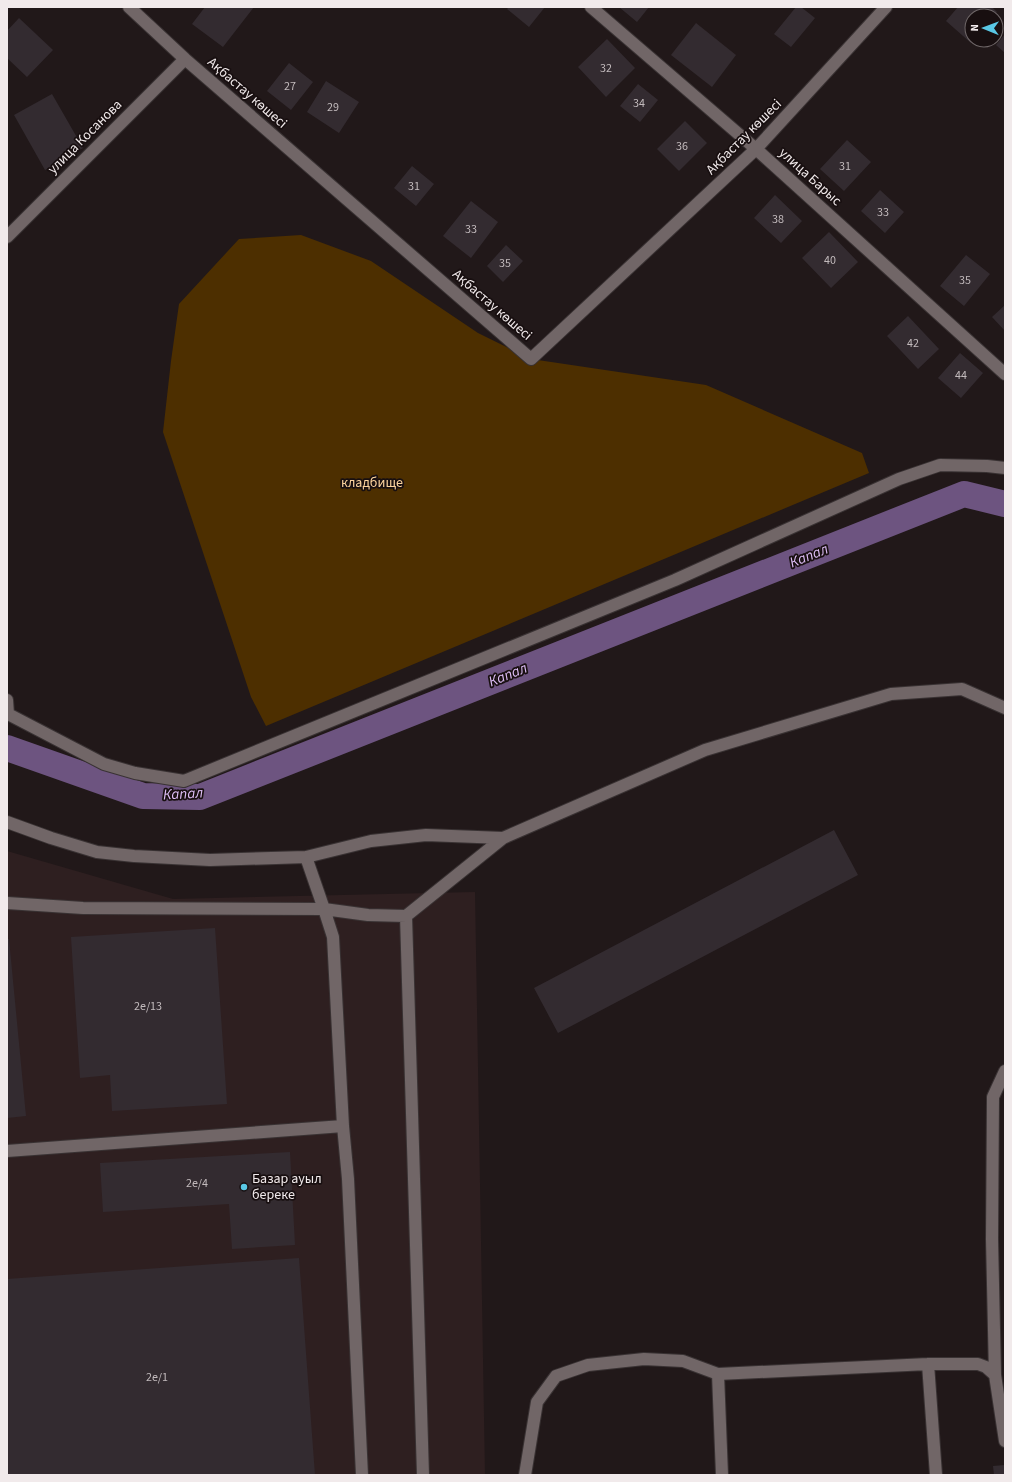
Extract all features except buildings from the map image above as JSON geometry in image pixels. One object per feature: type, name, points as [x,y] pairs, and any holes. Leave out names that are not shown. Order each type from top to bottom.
[{"type":"street","name":"Ақбастау көшесі","points":[[129,7],[185,59],[531,359],[756,149],[886,7]]},
{"type":"street","name":"улица Барыс","points":[[591,7],[756,149],[1005,374]]},
{"type":"street","name":"улица Косанова","points":[[7,237],[185,59]]},
{"type":"street","points":[[7,700],[8,714],[104,764],[135,773],[184,781],[675,580],[899,479],[940,465],[1005,468]]},
{"type":"street","points":[[7,903],[83,908],[324,909],[368,915],[406,916],[503,838],[705,750],[891,694],[962,689],[1005,708]]},
{"type":"street","points":[[7,822],[51,838],[97,852],[134,856],[210,860],[306,857],[371,841],[418,836],[503,838]]},
{"type":"street","points":[[306,857],[333,937],[343,1126],[348,1179],[362,1475]]},
{"type":"street","points":[[406,916],[423,1475]]},
{"type":"street","points":[[1005,1071],[993,1096],[992,1239],[995,1375],[1005,1441]]},
{"type":"street","points":[[7,1152],[343,1126]]},
{"type":"street","points":[[525,1475],[537,1402],[556,1376],[588,1365],[644,1359],[683,1361],[718,1374],[928,1364],[978,1364],[986,1367],[995,1375]]},
{"type":"street","points":[[928,1364],[936,1475]]},
{"type":"street","points":[[718,1374],[722,1475]]},
{"type":"shaded area","name":"Базар ауыл береке","points":[[7,851],[173,899],[475,892],[485,1475],[7,1475]]},
{"type":"green space","name":"кладбище","points":[[301,235],[371,261],[478,333],[531,359],[706,385],[862,453],[869,473],[266,726],[251,697],[163,432],[179,304],[239,239]]},
{"type":"waterway","name":"Капал","points":[[7,748],[143,796],[200,797],[964,494],[1005,504]]},
{"type":"place","name":"Базар ауыл береке","points":[[244,1187]]}]
